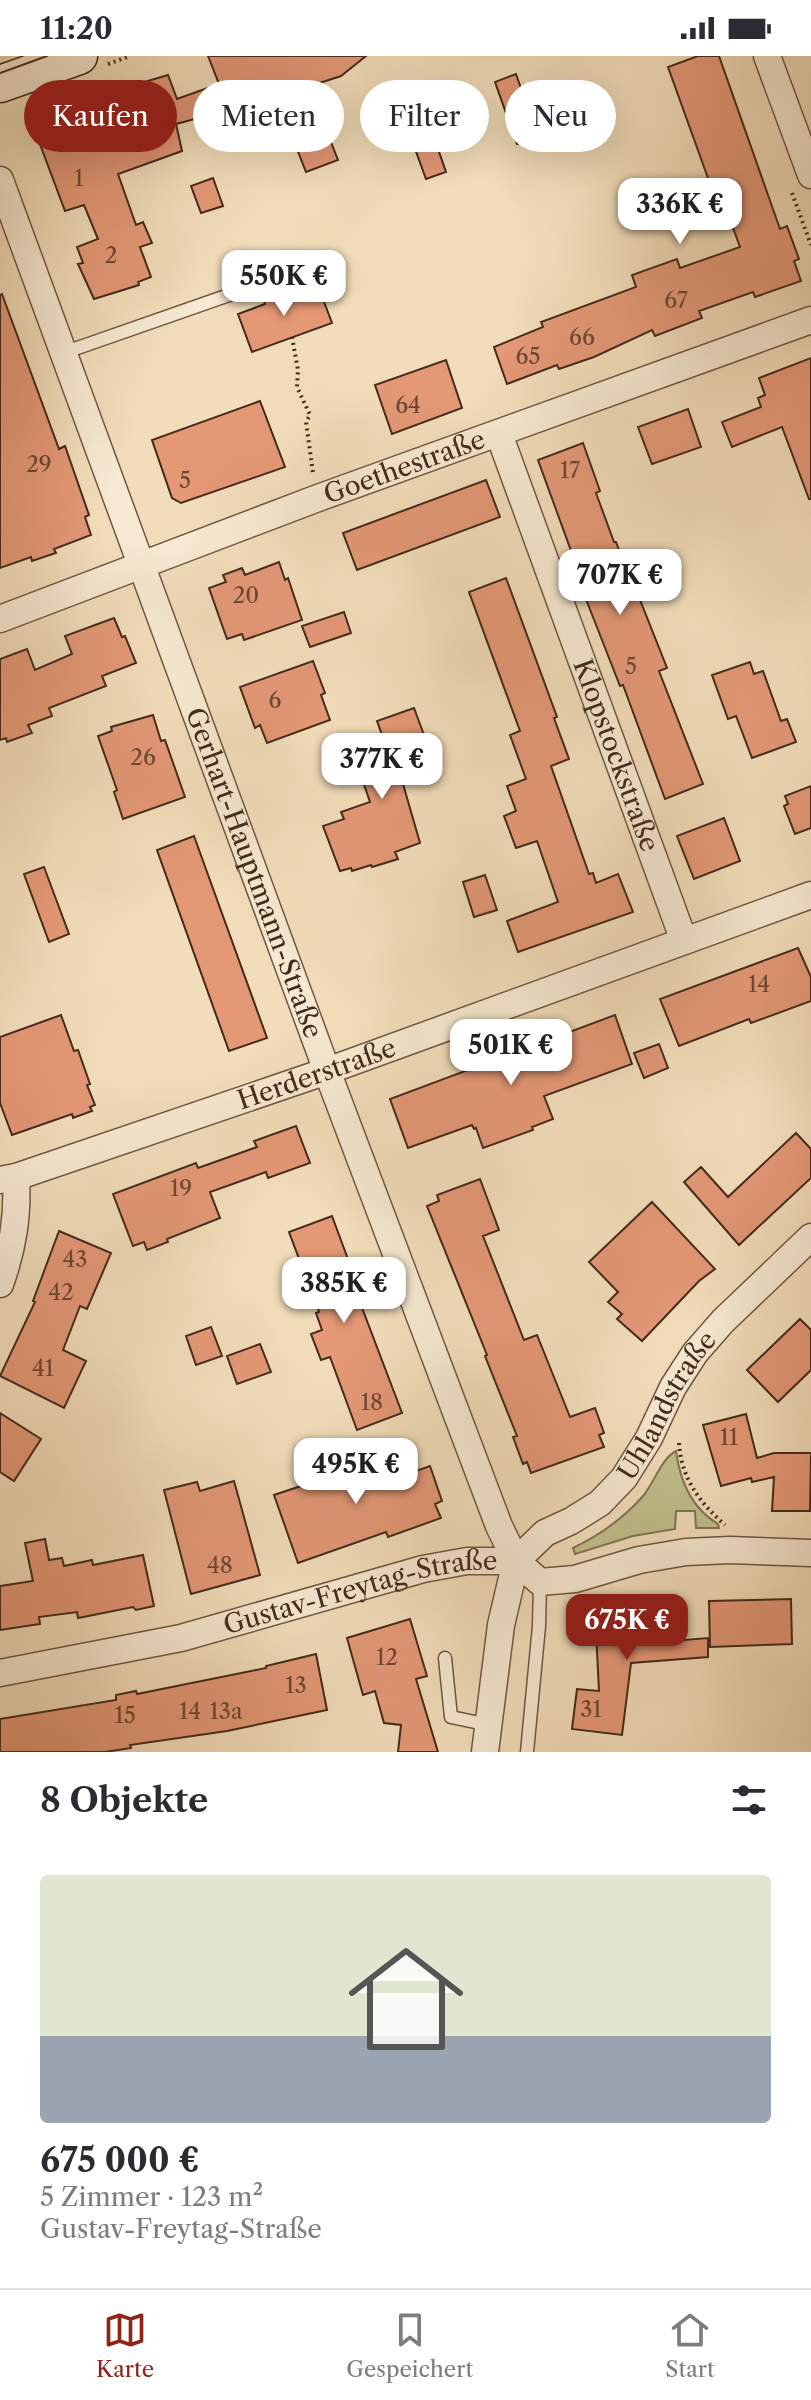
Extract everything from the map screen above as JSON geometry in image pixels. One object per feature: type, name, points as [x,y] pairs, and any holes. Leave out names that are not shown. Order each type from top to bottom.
[{"type":"main road","points":[[0,84],[79,56]]},
{"type":"street","points":[[767,56],[811,175]]},
{"type":"street","name":"Gerhart-Hauptmann-Straße","points":[[0,180],[327,1071],[499,1526],[516,1561]]},
{"type":"street","name":"Goethestraße","points":[[0,619],[318,498],[811,320]]},
{"type":"street","name":"Klopstockstraße","points":[[499,434],[684,941]]},
{"type":"street","name":"Herderstraße","points":[[8,1178],[327,1071],[811,895]]},
{"type":"street","points":[[0,1284],[12,1251],[17,1208],[8,1178]]},
{"type":"street","name":"Uhlandstraße","points":[[516,1561],[545,1533],[600,1503],[624,1478],[695,1353],[723,1321],[811,1237]]},
{"type":"street","name":"Gustav-Freytag-Straße","points":[[0,1673],[181,1638],[423,1569],[467,1561],[516,1561],[540,1582],[575,1579],[639,1560],[686,1552],[811,1553]]},
{"type":"street","points":[[485,1752],[501,1625],[516,1561]]},
{"type":"lane","points":[[63,353],[329,260]]},
{"type":"lane","points":[[527,1752],[540,1582]]},
{"type":"lane","points":[[445,1658],[451,1717],[489,1725]]},
{"type":"path","points":[[292,337],[298,370],[297,387],[310,415],[306,422],[318,498]]},
{"type":"path","points":[[679,1443],[687,1477],[706,1508]]},
{"type":"shaded area","points":[[676,1451],[688,1493],[719,1528],[696,1528],[695,1511],[676,1511],[675,1529],[633,1536],[575,1554],[573,1548],[611,1526],[635,1504],[666,1460]]},
{"type":"building","points":[[208,56],[366,56],[341,76],[329,80],[217,80]]},
{"type":"building","points":[[698,56],[719,56],[780,229],[787,226],[799,259],[794,261],[801,281],[755,297],[753,292],[699,311],[702,318],[655,336],[652,330],[594,357],[559,369],[557,365],[507,384],[494,347],[543,327],[541,322],[636,287],[632,275],[677,259],[680,268],[740,247],[723,201],[717,203],[668,67]]},
{"type":"building","points":[[516,74],[518,80],[505,80],[505,110],[495,82]]},
{"type":"building","points":[[168,75],[170,80],[151,80]]},
{"type":"building","points":[[193,93],[193,119],[177,124],[177,99]]},
{"type":"building","points":[[177,128],[182,151],[118,174],[136,225],[143,222],[152,243],[140,247],[151,277],[138,282],[139,285],[94,299],[78,264],[83,263],[77,247],[98,239],[84,205],[65,211],[43,152],[177,152]]},
{"type":"building","points":[[298,152],[335,152],[338,160],[306,172]]},
{"type":"building","points":[[416,152],[439,152],[446,172],[426,179]]},
{"type":"building","points":[[213,178],[223,206],[201,213],[191,186]]},
{"type":"building","points":[[318,286],[332,323],[252,352],[238,314],[265,304],[263,298],[281,291],[283,298]]},
{"type":"building","points":[[0,295],[59,449],[65,446],[89,515],[85,517],[91,535],[54,549],[56,553],[32,561],[31,557],[0,568]]},
{"type":"building","points":[[811,358],[809,499],[782,427],[732,447],[722,422],[761,407],[758,398],[765,395],[759,378]]},
{"type":"building","points":[[446,360],[462,408],[392,434],[375,385]]},
{"type":"building","points":[[260,401],[285,467],[181,503],[172,498],[152,440]]},
{"type":"building","points":[[688,409],[701,447],[652,464],[638,427]]},
{"type":"building","points":[[583,443],[600,491],[596,493],[614,542],[667,668],[659,671],[703,784],[665,799],[623,685],[620,686],[575,571],[578,570],[538,460]]},
{"type":"building","points":[[486,480],[500,517],[357,570],[343,533]]},
{"type":"building","points":[[279,562],[285,580],[288,578],[302,620],[244,640],[242,634],[227,639],[209,588],[226,582],[223,575],[242,568],[245,575]]},
{"type":"building","points":[[506,578],[557,717],[554,718],[569,759],[551,766],[589,874],[593,873],[596,883],[618,874],[633,912],[518,952],[507,921],[558,902],[537,841],[516,848],[504,816],[516,811],[507,786],[526,779],[510,735],[520,731],[469,592]]},
{"type":"building","points":[[344,612],[351,633],[310,647],[302,626]]},
{"type":"building","points":[[114,618],[136,663],[102,676],[106,686],[49,708],[52,716],[28,725],[32,733],[7,742],[6,738],[0,740],[0,659],[27,649],[35,670],[72,654],[65,636]]},
{"type":"building","points":[[313,661],[325,693],[321,695],[330,720],[267,743],[260,725],[255,728],[240,687]]},
{"type":"building","points":[[750,662],[754,674],[763,671],[781,721],[787,719],[796,742],[752,758],[736,716],[728,719],[712,675]]},
{"type":"building","points":[[414,708],[431,754],[407,762],[411,774],[401,777],[420,843],[395,852],[398,859],[372,867],[340,871],[323,826],[344,819],[341,812],[370,802],[358,767],[390,757],[377,721]]},
{"type":"building","points":[[153,715],[185,797],[123,819],[114,792],[117,790],[98,736],[112,731],[111,727]]},
{"type":"building","points":[[811,786],[811,828],[795,834],[784,806],[788,804],[785,796]]},
{"type":"building","points":[[724,818],[740,861],[694,879],[677,836]]},
{"type":"building","points":[[194,836],[267,1038],[229,1051],[157,850]]},
{"type":"building","points":[[44,867],[69,934],[49,942],[24,874]]},
{"type":"building","points":[[485,875],[497,910],[474,917],[463,882]]},
{"type":"building","points":[[798,948],[811,977],[811,1001],[751,1023],[749,1019],[679,1046],[660,999]]},
{"type":"building","points":[[61,1015],[74,1051],[78,1050],[95,1105],[90,1107],[92,1111],[73,1118],[72,1114],[12,1135],[0,1103],[0,1037]]},
{"type":"building","points":[[615,1015],[632,1064],[544,1096],[553,1119],[532,1127],[533,1130],[483,1148],[472,1125],[408,1148],[390,1099]]},
{"type":"building","points":[[659,1044],[668,1068],[644,1078],[634,1053]]},
{"type":"building","points":[[296,1126],[310,1163],[268,1178],[266,1172],[210,1192],[220,1218],[147,1250],[144,1242],[133,1246],[113,1194],[196,1163],[198,1168],[257,1147],[254,1141]]},
{"type":"building","points":[[796,1133],[811,1149],[811,1178],[739,1245],[684,1182],[701,1167],[728,1197]]},
{"type":"building","points":[[480,1179],[499,1230],[483,1236],[524,1340],[537,1335],[570,1417],[595,1408],[604,1433],[599,1435],[604,1447],[531,1473],[527,1462],[523,1464],[513,1437],[517,1436],[487,1355],[427,1206],[439,1201],[437,1195]]},
{"type":"building","points":[[652,1202],[715,1269],[699,1281],[642,1341],[617,1319],[622,1314],[608,1302],[618,1292],[589,1262]]},
{"type":"building","points":[[332,1216],[352,1270],[348,1271],[402,1413],[357,1430],[330,1357],[321,1360],[311,1334],[322,1330],[316,1313],[319,1312],[289,1232]]},
{"type":"building","points":[[59,1231],[111,1253],[87,1309],[80,1306],[63,1350],[86,1361],[64,1408],[0,1376],[35,1302]]},
{"type":"building","points":[[800,1319],[811,1330],[811,1370],[778,1402],[747,1370]]},
{"type":"building","points":[[211,1327],[222,1356],[196,1365],[186,1336]]},
{"type":"building","points":[[260,1344],[271,1372],[237,1384],[227,1356]]},
{"type":"building","points":[[0,1413],[41,1439],[14,1481],[0,1472]]},
{"type":"building","points":[[746,1414],[757,1458],[774,1453],[811,1453],[810,1511],[772,1511],[774,1477],[752,1482],[751,1478],[721,1486],[703,1425]]},
{"type":"building","points":[[361,1443],[375,1481],[430,1466],[442,1501],[435,1504],[441,1518],[388,1537],[386,1532],[298,1563],[274,1495],[337,1474],[332,1460],[344,1456],[342,1450]]},
{"type":"building","points":[[234,1481],[260,1575],[191,1594],[164,1490],[197,1482],[200,1491]]},
{"type":"building","points":[[45,1539],[49,1560],[62,1558],[64,1566],[92,1560],[93,1565],[143,1555],[154,1606],[78,1618],[77,1612],[39,1617],[40,1624],[0,1630],[0,1586],[33,1581],[25,1543]]},
{"type":"building","points":[[791,1599],[792,1644],[710,1647],[709,1601]]},
{"type":"building","points":[[670,1606],[672,1641],[708,1638],[708,1657],[631,1663],[622,1735],[572,1729],[577,1689],[599,1691],[595,1611]]},
{"type":"building","points":[[410,1619],[427,1676],[416,1679],[438,1752],[398,1752],[401,1725],[384,1723],[375,1691],[363,1695],[347,1638]]},
{"type":"building","points":[[316,1654],[327,1710],[105,1752],[0,1752],[0,1719],[116,1700],[116,1695],[136,1691],[137,1694],[266,1668]]},
{"type":"tram line","points":[[0,73],[47,56]]}]
